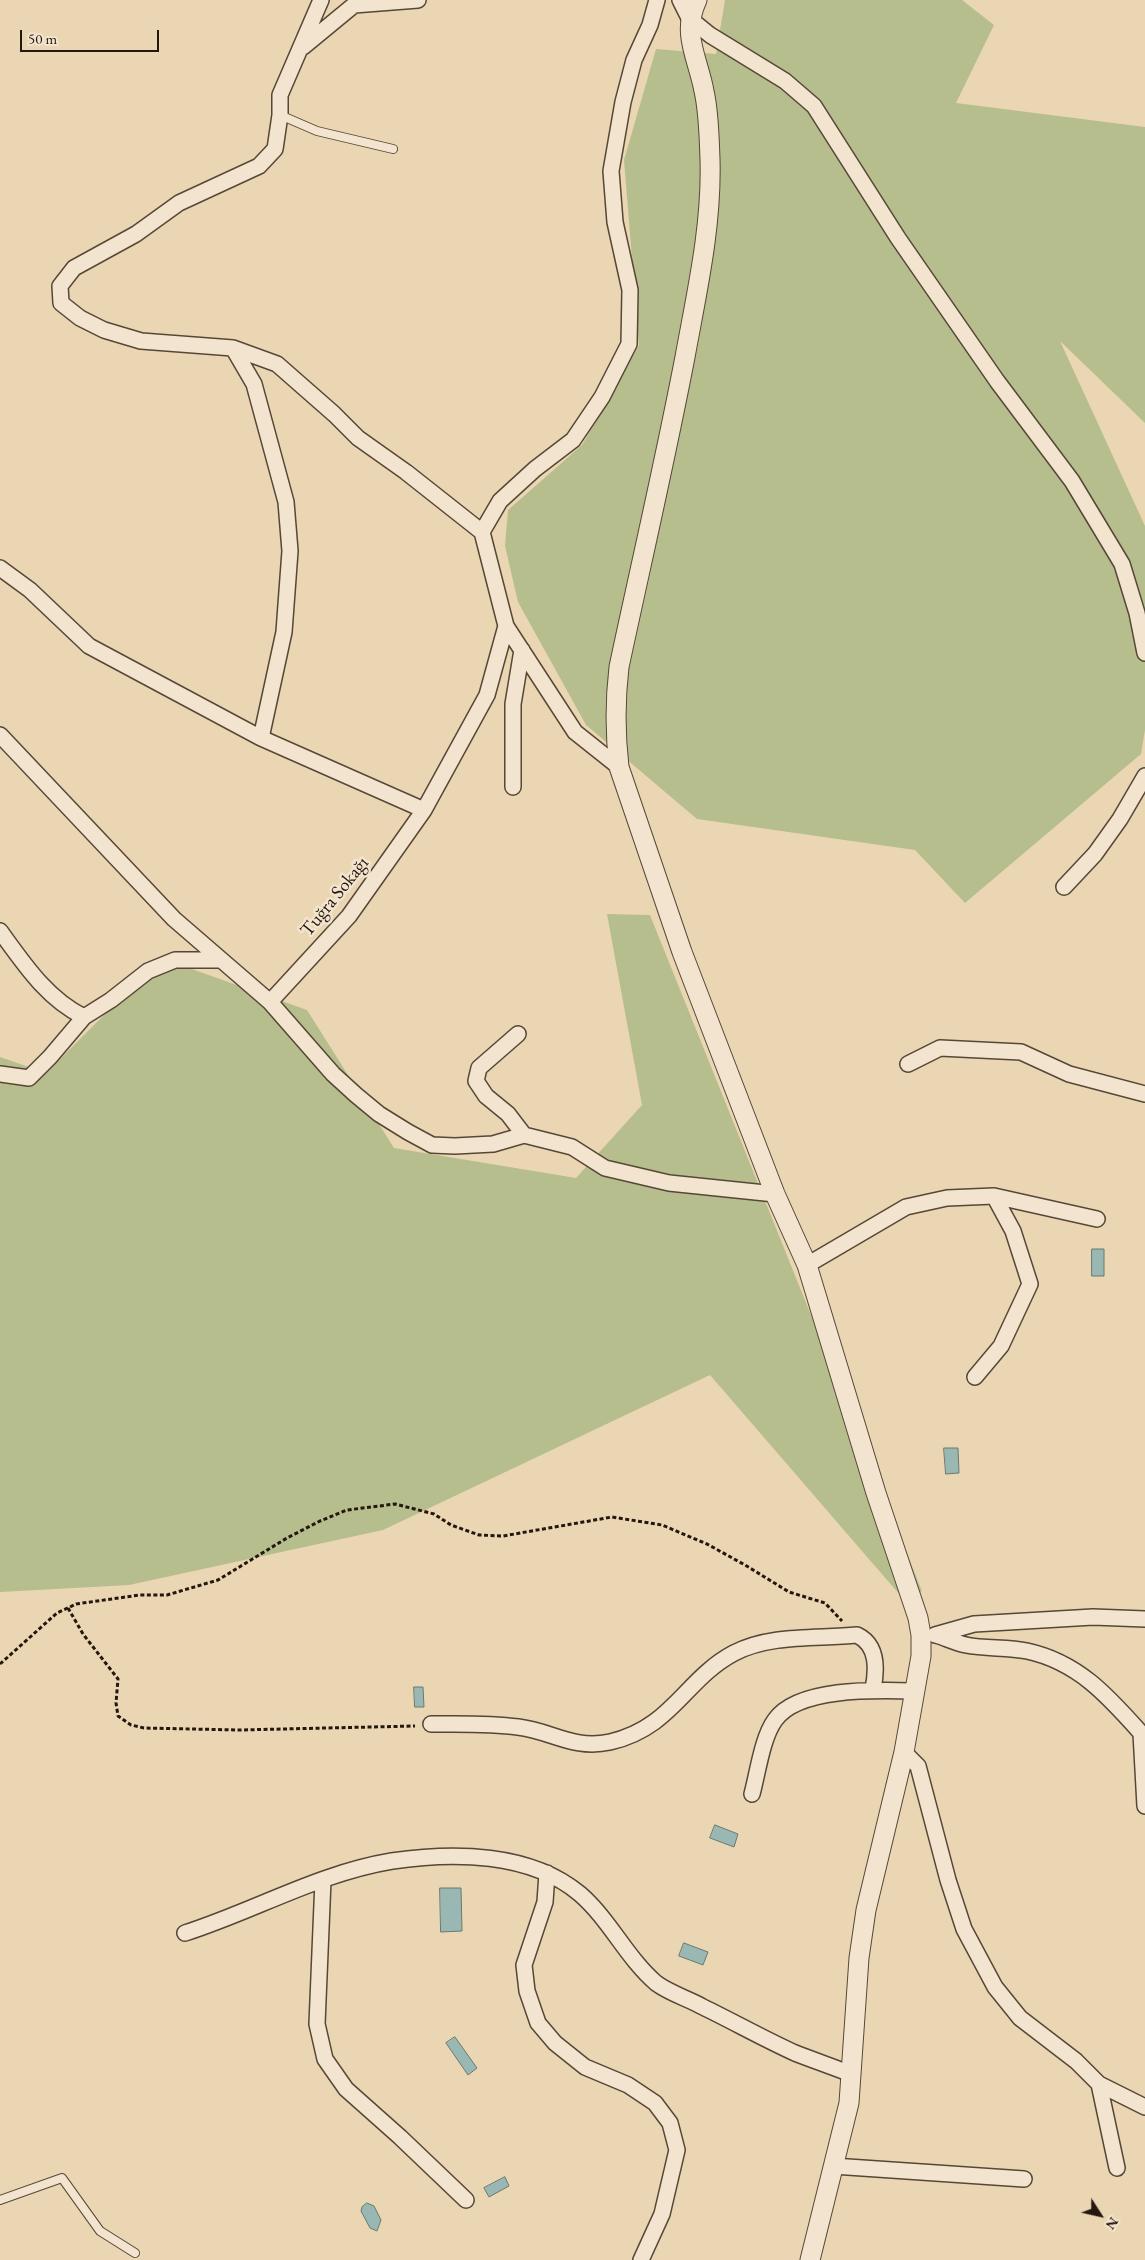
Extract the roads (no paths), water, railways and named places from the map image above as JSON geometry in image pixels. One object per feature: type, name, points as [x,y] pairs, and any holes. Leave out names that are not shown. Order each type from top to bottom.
[{"type":"street","points":[[321,0],[280,95],[280,115],[275,149],[259,166],[179,203],[136,234],[74,268],[60,286],[62,303],[80,318],[104,330],[140,341],[233,348],[277,364],[334,414],[358,438],[406,472],[482,532],[506,626],[575,732],[619,767]]},
{"type":"street","points":[[300,50],[354,5],[418,0]]},
{"type":"street","points":[[482,532],[500,501],[535,469],[573,440],[602,398],[629,344],[630,290],[615,222],[611,171],[623,102],[632,68],[658,0]]},
{"type":"street","points":[[680,0],[689,18],[692,46],[704,91],[709,129],[708,224],[705,252],[672,425],[619,667],[615,706],[619,767],[682,952],[775,1194],[807,1266],[876,1493],[918,1618],[929,1635],[964,1645],[1027,1651],[1051,1658],[1089,1679],[1107,1694],[1143,1734],[1145,1806]]},
{"type":"street","points":[[689,18],[697,0]]},
{"type":"street","points":[[689,18],[710,35],[785,81],[814,106],[898,238],[997,381],[1077,489],[1122,564],[1137,614],[1145,653]]},
{"type":"street","points":[[233,348],[254,384],[286,502],[290,551],[284,632],[261,738]]},
{"type":"street","points":[[0,568],[30,590],[89,646],[261,738],[424,810]]},
{"type":"street","name":"Tuğra Sokağı","points":[[270,1002],[350,916],[424,810],[487,695],[506,626]]},
{"type":"street","points":[[513,787],[513,704],[522,650]]},
{"type":"street","points":[[0,735],[167,912],[218,960],[270,1002],[333,1074],[379,1114],[408,1132],[432,1145],[455,1146],[493,1144],[524,1135],[572,1147],[605,1168],[669,1183],[775,1194]]},
{"type":"street","points":[[1064,887],[1096,854],[1120,819],[1145,776]]},
{"type":"street","points":[[0,931],[30,972],[65,1008],[84,1017]]},
{"type":"street","points":[[0,1074],[29,1078],[50,1057],[84,1017],[111,1000],[148,970],[175,960],[218,960]]},
{"type":"street","points":[[518,1034],[479,1068],[476,1081],[486,1096],[508,1114],[524,1135]]},
{"type":"street","points":[[908,1064],[940,1048],[1022,1052],[1069,1074],[1145,1094]]},
{"type":"street","points":[[807,1266],[906,1207],[947,1198],[994,1196],[1098,1219]]},
{"type":"street","points":[[975,1377],[1001,1346],[1030,1284],[1013,1231],[994,1196]]},
{"type":"street","points":[[929,1635],[984,1624],[1093,1617],[1145,1619]]},
{"type":"street","points":[[431,1724],[512,1726],[540,1731],[574,1744],[608,1743],[643,1730],[660,1719],[706,1673],[734,1653],[749,1647],[781,1640],[857,1635],[870,1644],[874,1654],[876,1665],[873,1689]]},
{"type":"street","points":[[810,2260],[843,2132],[852,2074],[858,1967],[866,1910],[904,1752],[920,1656],[929,1635]]},
{"type":"street","points":[[752,1794],[769,1732],[781,1712],[791,1706],[820,1697],[873,1689],[914,1691]]},
{"type":"street","points":[[904,1752],[918,1766],[948,1880],[964,1929],[995,1987],[1020,2018],[1076,2061],[1098,2084],[1145,2107]]},
{"type":"street","points":[[185,1933],[224,1920],[347,1871],[392,1861],[455,1855],[511,1862],[547,1873],[580,1894],[609,1926],[624,1949],[657,1984],[794,2052],[852,2074]]},
{"type":"street","points":[[547,1873],[546,1902],[524,1965],[527,1992],[538,2023],[555,2043],[585,2067],[628,2085],[655,2103],[670,2122],[676,2150],[675,2158],[662,2214],[640,2260]]},
{"type":"street","points":[[323,1880],[317,2024],[325,2059],[346,2090],[400,2137],[466,2200]]},
{"type":"street","points":[[1098,2084],[1117,2168]]},
{"type":"street","points":[[833,2166],[1024,2179]]},
{"type":"lane","points":[[280,115],[317,131],[393,149]]},
{"type":"lane","points":[[0,2200],[62,2178],[100,2231],[135,2252]]},
{"type":"water","points":[[1092,1249],[1104,1249],[1104,1276],[1092,1276]]},
{"type":"water","points":[[944,1448],[958,1448],[959,1473],[946,1474]]},
{"type":"water","points":[[414,1687],[423,1687],[424,1707],[415,1707]]},
{"type":"water","points":[[715,1825],[738,1834],[734,1847],[710,1838]]},
{"type":"water","points":[[440,1888],[461,1888],[462,1931],[441,1932]]},
{"type":"water","points":[[684,1943],[708,1952],[703,1965],[679,1956]]},
{"type":"water","points":[[455,2037],[477,2068],[468,2075],[446,2043]]},
{"type":"water","points":[[505,2177],[509,2186],[489,2197],[484,2188]]},
{"type":"water","points":[[367,2203],[374,2206],[381,2220],[377,2231],[370,2228],[361,2211],[362,2207]]}]
